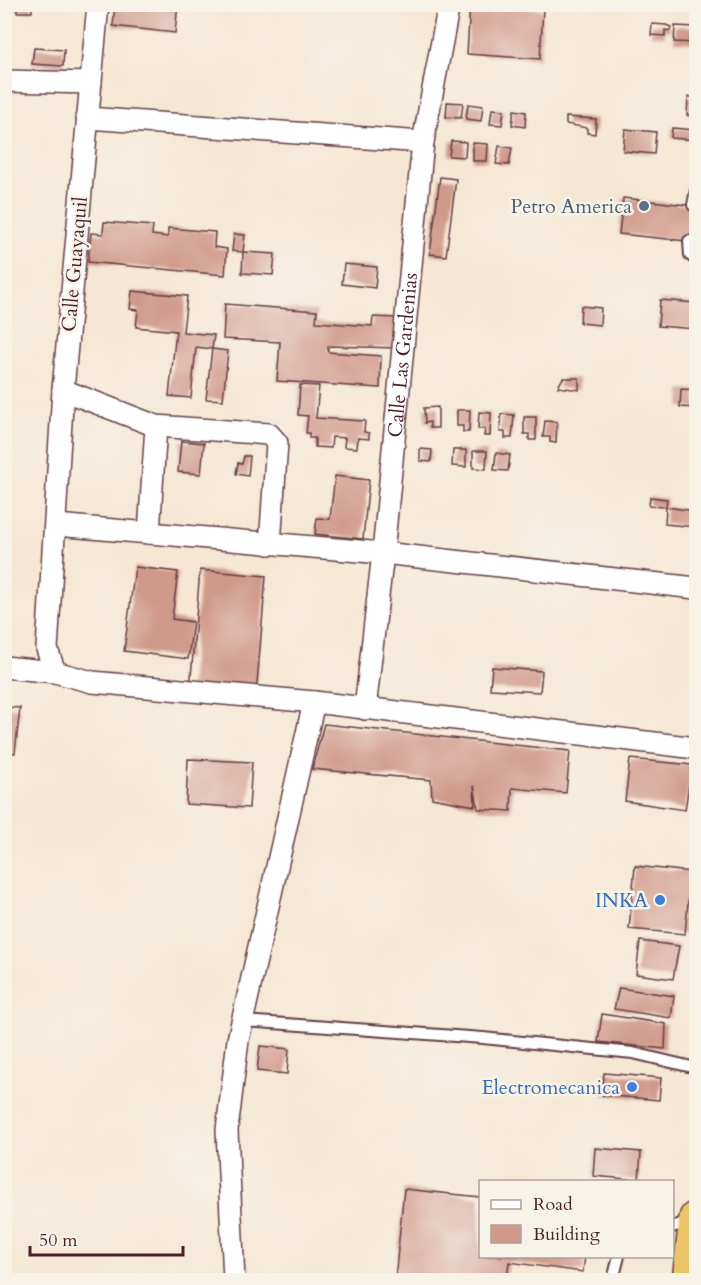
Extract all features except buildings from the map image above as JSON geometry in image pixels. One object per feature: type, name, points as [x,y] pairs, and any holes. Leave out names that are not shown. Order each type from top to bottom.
[{"type":"highway","points":[[689,1281],[696,1219]]},
{"type":"street","name":"Calle Guayaquil","points":[[55,672],[48,650],[63,390],[98,4]]},
{"type":"street","name":"Calle Las Gardenias","points":[[365,709],[383,554],[423,142],[449,4]]},
{"type":"street","points":[[4,81],[91,83]]},
{"type":"street","points":[[87,118],[423,142]]},
{"type":"street","points":[[63,390],[156,426],[269,434],[274,437],[277,443],[270,544]]},
{"type":"street","points":[[149,533],[156,426]]},
{"type":"street","points":[[56,525],[383,554],[696,588]]},
{"type":"street","points":[[4,667],[55,672],[92,682],[314,702],[696,748]]},
{"type":"street","points":[[234,1281],[227,1130],[242,1021],[314,702]]},
{"type":"lane","points":[[693,205],[696,190]]},
{"type":"lane","points":[[689,241],[690,255],[696,260]]},
{"type":"lane","points":[[242,1021],[483,1038],[610,1050],[696,1068]]},
{"type":"lane","points":[[674,1226],[696,1219]]},
{"type":"lane","points":[[613,1281],[619,1258]]},
{"type":"place","name":"Petro America","points":[[644,206]]},
{"type":"place","name":"INKA","points":[[660,900]]},
{"type":"place","name":"Electromecanica","points":[[632,1087]]}]
